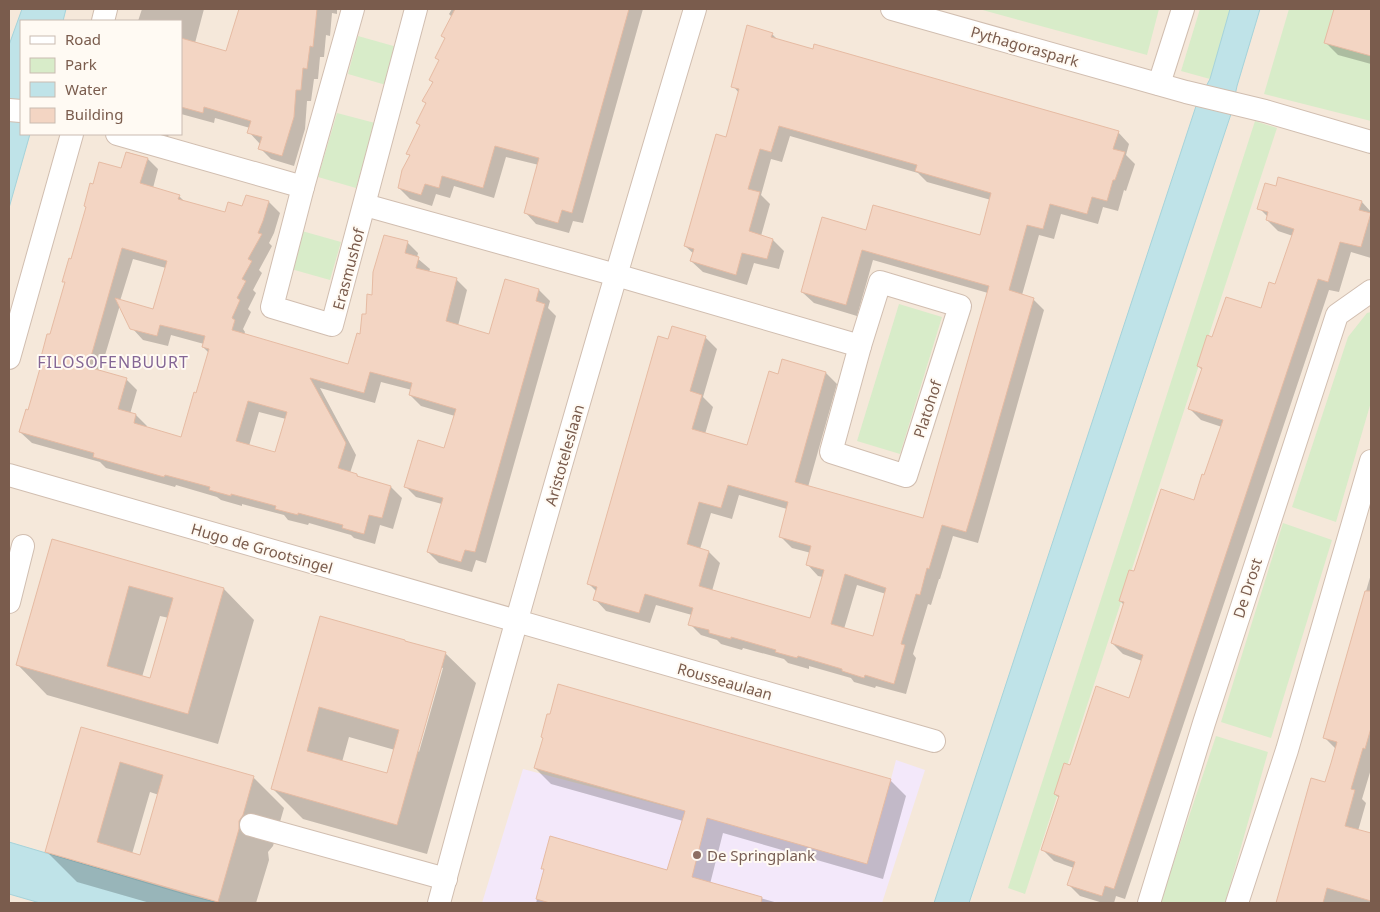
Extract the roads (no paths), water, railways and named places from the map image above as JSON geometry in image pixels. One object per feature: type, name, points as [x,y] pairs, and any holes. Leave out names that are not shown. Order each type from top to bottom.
[{"type":"street","name":"Erasmushof","points":[[353,9],[303,187],[272,307],[332,325],[416,9]]},
{"type":"street","name":"Aristoteleslaan","points":[[439,903],[516,621],[694,9]]},
{"type":"street","name":"Pythagoraspark","points":[[892,9],[1186,92],[1265,111],[1371,142]]},
{"type":"street","points":[[1159,84],[1183,9]]},
{"type":"street","points":[[9,358],[72,135]]},
{"type":"street","points":[[121,135],[303,187]]},
{"type":"street","points":[[365,205],[616,274],[860,346]]},
{"type":"street","name":"Platohof","points":[[880,282],[960,306],[906,476],[831,452],[860,346],[880,282]]},
{"type":"street","name":"De Drost","points":[[1149,903],[1204,722],[1337,315],[1371,291]]},
{"type":"street","points":[[1237,903],[1286,750],[1371,461]]},
{"type":"street","name":"Hugo de Grootsingel","points":[[9,475],[516,621]]},
{"type":"street","points":[[9,602],[23,546]]},
{"type":"street","name":"Rousseaulaan","points":[[516,621],[934,741]]},
{"type":"street","points":[[252,825],[446,879]]},
{"type":"water","points":[[22,9],[66,9],[63,20],[20,20],[20,135],[30,135],[9,208],[9,45]]},
{"type":"water","points":[[1230,9],[1260,9],[1237,86],[1231,114],[969,903],[934,903],[1197,103],[1210,79]]},
{"type":"water","points":[[9,842],[219,903],[40,903],[9,894]]},
{"type":"place","name":"De Springplank","points":[[697,855]]},
{"type":"district","name":"FILOSOFENBUURT","points":[[113,362]]}]
